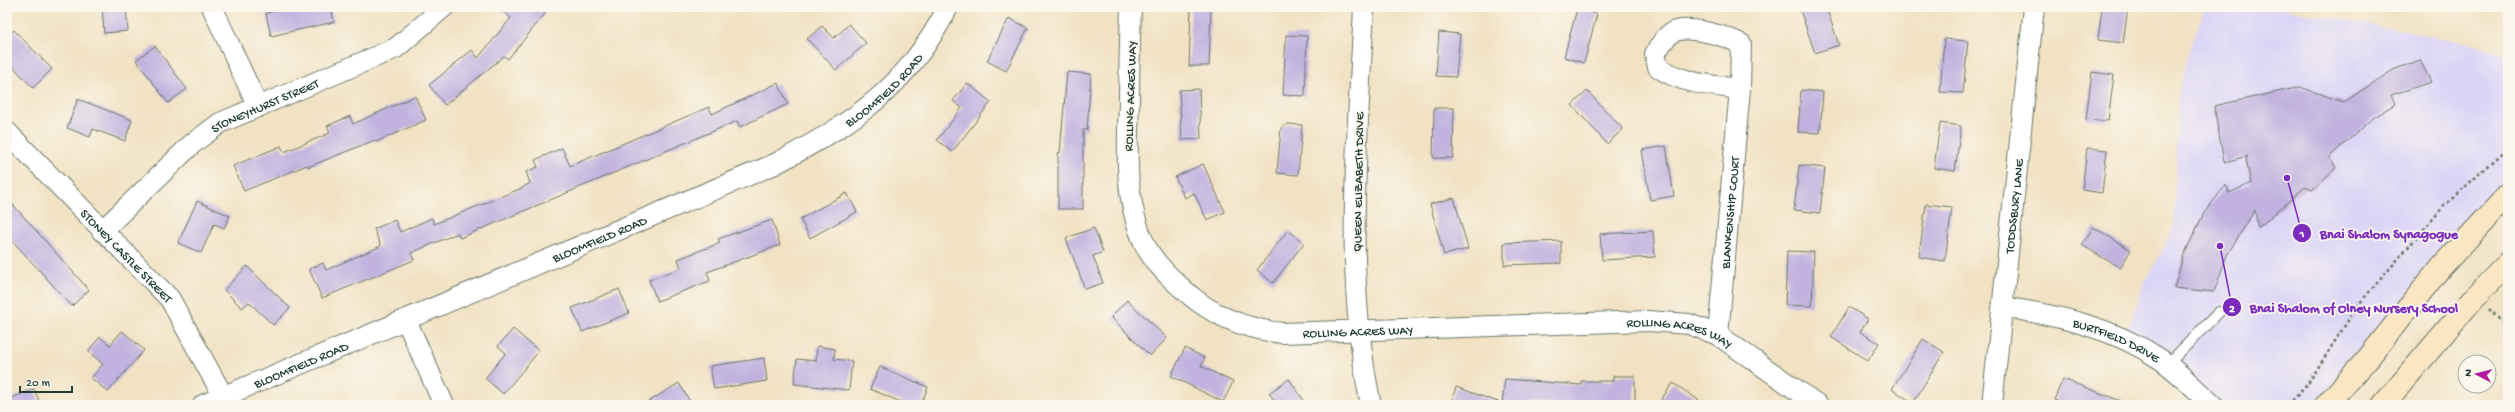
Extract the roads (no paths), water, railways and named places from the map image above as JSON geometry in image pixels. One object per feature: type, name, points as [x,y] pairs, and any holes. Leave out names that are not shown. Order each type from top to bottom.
[{"type":"main road","points":[[2326,405],[2369,357],[2441,267],[2508,195]]},
{"type":"main road","points":[[2383,405],[2473,299],[2508,263]]},
{"type":"street","points":[[212,7],[258,107]]},
{"type":"street","name":"STONEYHURST STREET","points":[[102,231],[192,144],[220,123],[327,80],[396,48],[444,7]]},
{"type":"street","name":"BLOOMFIELD ROAD","points":[[203,405],[775,164],[826,137],[865,111],[908,69],[938,27],[948,7]]},
{"type":"street","name":"ROLLING ACRES WAY","points":[[1131,7],[1127,165],[1132,207],[1147,247],[1168,276],[1199,304],[1224,317],[1262,330],[1282,333],[1648,321],[1689,324],[1718,335],[1818,405]]},
{"type":"street","name":"QUEEN ELIZABETH DRIVE","points":[[1364,7],[1355,192],[1355,255],[1361,330],[1371,405]]},
{"type":"street","name":"TODDSBURY LANE","points":[[1992,405],[2004,307],[2034,7]]},
{"type":"street","name":"BLANKENSHIP COURT","points":[[1718,335],[1740,89]]},
{"type":"street","name":"STONEY CASTLE STREET","points":[[7,132],[170,299],[223,396]]},
{"type":"street","name":"BURTFIELD DRIVE","points":[[2004,307],[2089,325],[2124,338],[2167,365],[2213,405]]},
{"type":"street","points":[[406,320],[444,405]]},
{"type":"lane","points":[[2167,365],[2219,312]]},
{"type":"place","name":"Bnai Shalom Synagogue","points":[[2287,178]]},
{"type":"place","name":"Bnai Shalom of Olney Nursery School","points":[[2220,246]]}]
